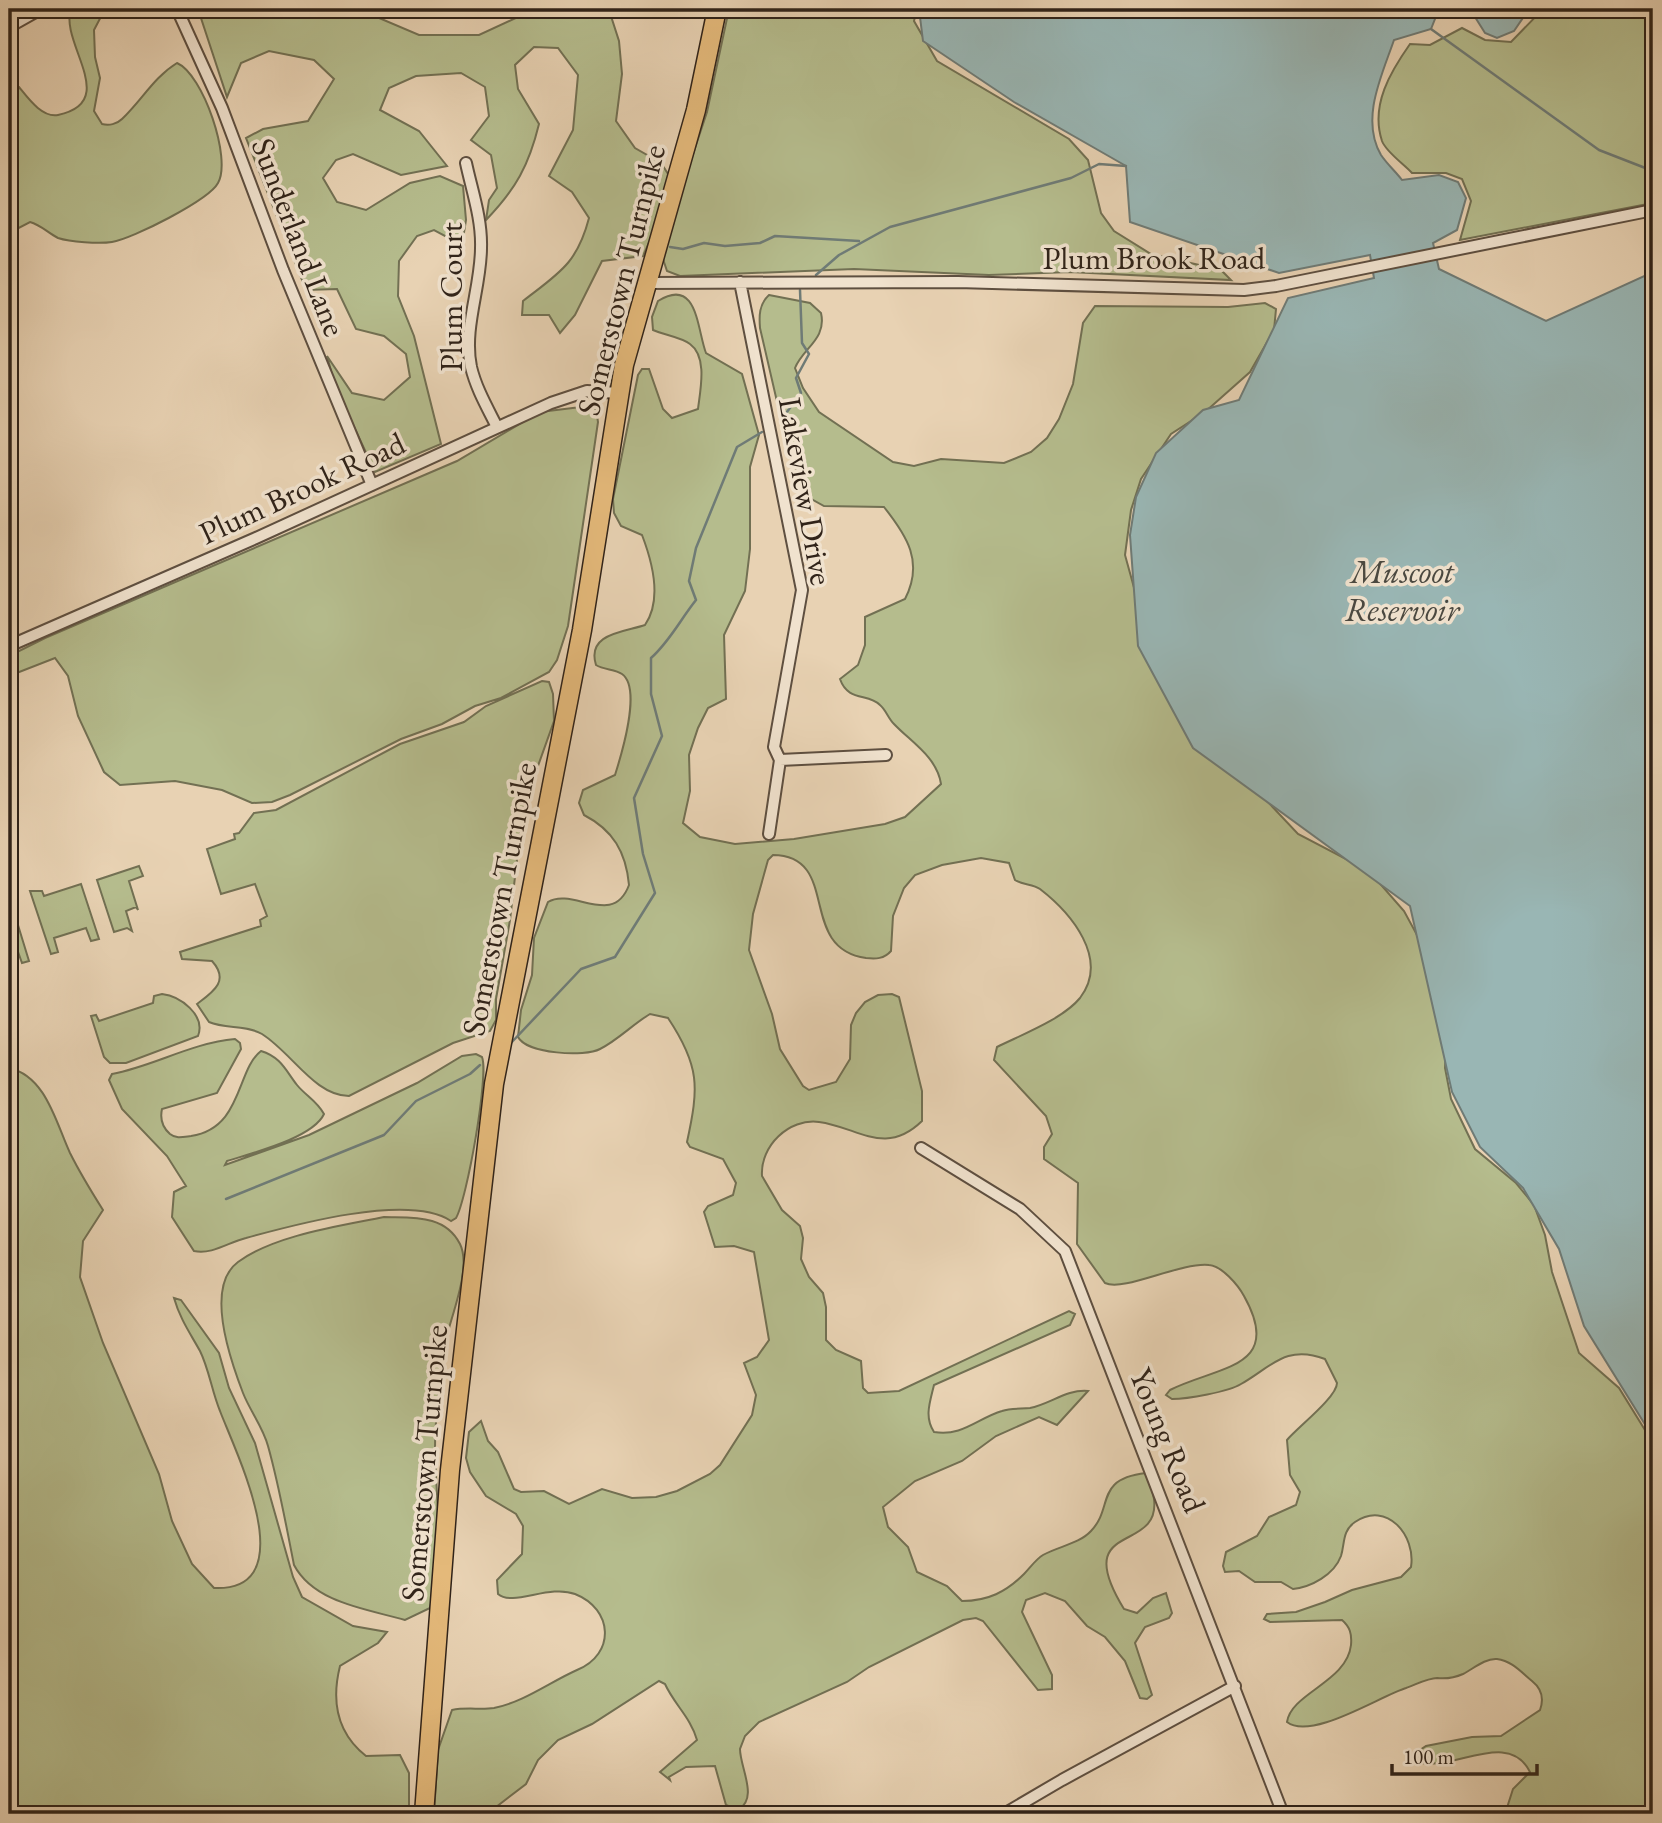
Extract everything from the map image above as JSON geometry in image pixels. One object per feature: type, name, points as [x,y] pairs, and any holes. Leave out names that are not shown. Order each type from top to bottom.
[{"type":"main road","name":"Somerstown Turnpike","points":[[424,1814],[451,1459],[494,1084],[582,630],[619,393],[646,283],[696,110],[717,9]]},
{"type":"street","points":[[9,27],[41,9]]},
{"type":"street","name":"Sunderland Lane","points":[[177,9],[222,108],[288,282],[372,485]]},
{"type":"street","name":"Plum Court","points":[[466,163],[482,247],[472,324],[471,363],[476,383],[497,426]]},
{"type":"street","name":"Plum Brook Road","points":[[646,283],[958,282],[1244,290],[1366,269],[1653,210]]},
{"type":"street","name":"Lakeview Drive","points":[[740,282],[802,590],[774,747],[780,761],[769,834]]},
{"type":"street","name":"Plum Brook Road","points":[[9,646],[372,485],[497,426],[587,391],[619,393]]},
{"type":"street","points":[[780,761],[886,755]]},
{"type":"street","name":"Young Road","points":[[921,1148],[1020,1209],[1065,1251],[1283,1814]]},
{"type":"street","points":[[1004,1814],[1235,1686]]},
{"type":"green space","points":[[71,9],[105,9],[94,30],[95,57],[100,78],[94,111],[102,124],[110,125],[120,121],[162,75],[177,63],[187,70],[205,99],[218,137],[221,171],[218,183],[212,190],[169,218],[112,242],[77,242],[58,238],[30,222],[9,233],[9,88],[19,87],[36,106],[52,115],[76,108],[85,98],[87,85],[73,38]]},
{"type":"green space","points":[[198,9],[358,9],[419,35],[479,35],[535,9],[615,9],[610,13],[619,41],[622,74],[616,121],[635,148],[661,163],[670,177],[663,212],[643,256],[602,261],[575,315],[560,333],[549,315],[522,315],[523,301],[557,275],[572,257],[589,218],[572,192],[549,176],[573,130],[578,75],[558,48],[534,47],[515,65],[518,89],[539,124],[520,176],[506,198],[486,220],[489,200],[497,188],[491,155],[471,140],[489,116],[485,87],[461,73],[416,76],[389,88],[380,110],[419,131],[447,166],[401,175],[353,154],[336,160],[323,178],[337,202],[366,210],[410,183],[440,176],[463,186],[466,220],[461,251],[449,238],[434,230],[417,236],[399,261],[398,296],[414,336],[441,444],[375,472],[335,386],[327,356],[352,393],[384,400],[410,377],[406,354],[384,336],[356,329],[337,289],[306,290],[246,138],[263,129],[308,121],[334,79],[314,60],[269,51],[241,63],[227,97]]},
{"type":"green space","points":[[729,9],[917,9],[914,21],[937,61],[1069,139],[1088,160],[1101,213],[1114,231],[1151,254],[1221,270],[1231,280],[1070,272],[989,275],[854,269],[680,276],[667,271],[663,259],[670,223],[707,112]]},
{"type":"green space","points":[[1543,9],[1653,9],[1653,203],[1460,240],[1471,201],[1462,179],[1446,173],[1412,173],[1387,149],[1379,128],[1384,89],[1410,44],[1430,45],[1462,28],[1485,40],[1511,42]]},
{"type":"green space","points":[[671,295],[681,295],[688,300],[694,309],[706,353],[742,374],[759,435],[750,467],[750,549],[745,591],[724,635],[726,699],[708,708],[698,728],[689,755],[690,791],[683,823],[700,837],[735,844],[794,839],[885,824],[905,817],[941,784],[939,774],[929,758],[894,724],[882,707],[875,701],[848,691],[840,679],[858,665],[865,645],[865,617],[905,599],[913,573],[913,561],[906,539],[884,507],[824,506],[806,496],[787,445],[760,328],[761,306],[769,295],[810,303],[821,313],[821,330],[818,337],[795,368],[803,388],[819,412],[893,462],[914,466],[941,459],[1004,463],[1031,452],[1047,438],[1059,419],[1073,384],[1083,323],[1095,306],[1228,307],[1265,303],[1276,309],[1274,330],[1250,372],[1205,412],[1171,434],[1141,479],[1131,510],[1125,555],[1138,602],[1251,784],[1298,834],[1369,871],[1404,911],[1429,957],[1446,1047],[1445,1068],[1451,1099],[1475,1149],[1516,1183],[1534,1205],[1545,1235],[1552,1272],[1579,1353],[1619,1388],[1653,1443],[1653,1814],[1505,1814],[1513,1789],[1530,1772],[1520,1759],[1508,1753],[1493,1752],[1428,1764],[1414,1761],[1414,1754],[1426,1746],[1472,1737],[1501,1736],[1540,1710],[1542,1698],[1538,1687],[1516,1667],[1502,1660],[1488,1660],[1456,1676],[1426,1680],[1328,1722],[1298,1726],[1287,1722],[1298,1703],[1340,1669],[1347,1658],[1351,1634],[1342,1620],[1270,1622],[1264,1619],[1267,1614],[1296,1612],[1352,1590],[1401,1577],[1411,1567],[1409,1544],[1404,1533],[1388,1518],[1367,1516],[1348,1529],[1341,1556],[1333,1569],[1307,1586],[1293,1589],[1281,1582],[1255,1582],[1239,1571],[1225,1572],[1223,1566],[1226,1552],[1257,1536],[1269,1517],[1296,1505],[1300,1492],[1290,1475],[1287,1440],[1324,1404],[1337,1383],[1325,1359],[1300,1354],[1280,1360],[1227,1390],[1172,1399],[1166,1395],[1170,1390],[1225,1369],[1251,1351],[1256,1338],[1255,1320],[1244,1296],[1224,1272],[1209,1265],[1183,1268],[1125,1284],[1105,1283],[1077,1244],[1078,1183],[1044,1159],[1044,1147],[1052,1134],[1046,1116],[994,1060],[997,1047],[1053,1020],[1080,998],[1088,983],[1091,968],[1083,938],[1052,899],[1037,887],[1015,880],[1009,863],[981,858],[942,865],[915,875],[904,888],[893,916],[891,951],[880,958],[866,958],[845,951],[832,938],[807,870],[794,859],[773,855],[768,860],[753,914],[749,950],[772,1014],[780,1049],[803,1086],[809,1090],[836,1082],[850,1059],[851,1025],[856,1013],[865,1002],[878,995],[892,994],[899,997],[922,1091],[922,1121],[909,1132],[896,1137],[871,1137],[833,1125],[808,1122],[787,1129],[778,1136],[766,1154],[762,1176],[782,1210],[800,1226],[803,1238],[801,1259],[809,1277],[823,1293],[826,1307],[826,1340],[836,1350],[861,1361],[863,1388],[868,1393],[899,1391],[1069,1311],[1075,1314],[1070,1325],[934,1385],[929,1421],[934,1432],[953,1432],[1002,1411],[1030,1408],[1066,1394],[1088,1391],[1057,1425],[1039,1417],[996,1436],[962,1461],[915,1481],[883,1507],[888,1527],[908,1547],[917,1572],[947,1586],[962,1601],[980,1599],[1010,1586],[1043,1555],[1086,1535],[1098,1522],[1112,1488],[1130,1476],[1146,1473],[1154,1499],[1152,1516],[1145,1527],[1111,1549],[1106,1562],[1110,1581],[1124,1609],[1137,1613],[1153,1598],[1166,1593],[1172,1613],[1169,1618],[1145,1627],[1135,1643],[1152,1695],[1147,1699],[1140,1698],[1125,1661],[1105,1637],[1087,1626],[1065,1601],[1045,1593],[1026,1600],[1022,1612],[1052,1675],[1052,1689],[1038,1690],[983,1621],[976,1618],[963,1620],[869,1667],[847,1682],[759,1722],[745,1736],[740,1749],[748,1790],[744,1805],[738,1810],[726,1805],[715,1766],[686,1767],[669,1777],[670,1780],[660,1772],[697,1740],[691,1725],[665,1684],[659,1681],[592,1724],[558,1740],[538,1760],[526,1784],[487,1814],[434,1814],[438,1750],[452,1710],[494,1708],[516,1701],[590,1663],[604,1643],[603,1620],[588,1601],[575,1594],[554,1592],[513,1598],[498,1594],[497,1580],[522,1554],[523,1526],[516,1514],[486,1496],[470,1472],[466,1458],[469,1432],[481,1421],[488,1441],[498,1452],[514,1489],[521,1492],[544,1491],[569,1504],[602,1489],[632,1498],[656,1497],[677,1491],[710,1474],[720,1465],[752,1415],[756,1395],[744,1363],[757,1357],[769,1340],[754,1252],[734,1246],[715,1247],[704,1212],[708,1206],[733,1195],[736,1183],[723,1159],[690,1147],[687,1142],[694,1106],[694,1077],[686,1050],[668,1018],[650,1014],[607,1045],[582,1053],[532,1047],[518,1037],[521,1010],[532,975],[534,938],[548,902],[569,899],[592,904],[613,904],[622,897],[629,885],[625,862],[616,843],[603,828],[584,815],[579,803],[583,790],[615,775],[630,707],[628,682],[619,672],[596,665],[594,654],[597,646],[602,640],[618,632],[645,625],[654,604],[652,568],[642,535],[621,526],[614,513],[613,499],[638,375],[642,369],[649,369],[663,409],[672,418],[698,409],[702,375],[699,357],[690,344],[653,330],[652,317],[658,301]]},
{"type":"green space","points":[[589,406],[596,409],[598,422],[568,626],[557,660],[549,672],[501,698],[475,706],[442,724],[401,739],[290,795],[272,802],[252,803],[222,790],[175,781],[120,785],[104,772],[78,716],[68,676],[55,658],[9,676],[9,656],[45,638],[457,461],[540,412]]},
{"type":"green space","points":[[542,681],[549,682],[553,694],[554,721],[523,808],[510,920],[496,999],[496,1020],[490,1031],[453,1043],[349,1096],[325,1089],[262,1034],[250,1029],[209,1022],[197,1004],[217,986],[217,968],[212,961],[182,959],[180,952],[261,926],[260,920],[267,916],[255,884],[221,894],[207,849],[235,839],[234,834],[239,833],[254,813],[276,810],[400,744],[464,722],[486,706]]},
{"type":"green space","points":[[139,866],[143,876],[129,881],[138,910],[136,907],[126,911],[132,931],[127,928],[114,932],[97,880]]},
{"type":"green space","points":[[81,884],[99,939],[91,941],[86,928],[54,938],[58,952],[51,954],[30,891],[42,891],[44,896]]},
{"type":"green space","points":[[14,912],[29,961],[22,963],[17,949],[9,952],[9,913]]},
{"type":"green space","points":[[162,994],[176,998],[190,1008],[198,1021],[198,1036],[126,1063],[110,1063],[104,1057],[91,1016],[96,1015],[99,1021],[153,1003],[154,996]]},
{"type":"green space","points":[[235,1039],[240,1043],[241,1049],[217,1093],[162,1109],[162,1122],[170,1134],[177,1137],[191,1136],[208,1131],[220,1122],[236,1098],[253,1060],[261,1051],[278,1061],[324,1114],[318,1123],[295,1137],[227,1161],[225,1165],[309,1135],[417,1083],[462,1056],[476,1054],[482,1057],[482,1087],[476,1137],[466,1187],[456,1218],[451,1221],[432,1213],[408,1210],[350,1214],[267,1232],[214,1250],[194,1251],[172,1217],[174,1192],[186,1186],[167,1156],[122,1109],[109,1080],[112,1074],[203,1045]]},
{"type":"green space","points":[[9,1068],[22,1073],[41,1090],[70,1153],[103,1210],[83,1241],[80,1277],[103,1343],[159,1474],[172,1521],[192,1564],[214,1588],[241,1583],[256,1568],[260,1544],[257,1516],[249,1486],[217,1404],[203,1358],[174,1298],[181,1300],[219,1353],[229,1388],[255,1443],[293,1577],[302,1597],[353,1626],[387,1632],[378,1643],[340,1666],[337,1704],[348,1737],[366,1756],[400,1755],[409,1773],[409,1814],[9,1814]]},
{"type":"green space","points":[[384,1217],[416,1218],[446,1227],[454,1234],[463,1255],[458,1297],[445,1341],[438,1401],[435,1449],[438,1549],[435,1588],[430,1608],[405,1620],[358,1608],[328,1596],[303,1578],[294,1565],[268,1446],[232,1363],[221,1306],[228,1274],[238,1262],[253,1253],[289,1238]]},
{"type":"water","name":"Muscoot Reservoir","points":[[919,9],[1446,9],[1437,14],[1431,29],[1394,40],[1375,97],[1372,127],[1381,155],[1402,180],[1439,175],[1458,182],[1466,198],[1457,230],[1433,243],[1439,269],[1546,321],[1653,272],[1653,1430],[1646,1426],[1584,1326],[1559,1249],[1523,1188],[1480,1147],[1452,1092],[1410,906],[1193,748],[1138,646],[1130,535],[1136,497],[1156,453],[1203,410],[1239,400],[1288,298],[1374,278],[1370,255],[1279,273],[1130,222],[1126,166],[1014,102],[923,41]]},
{"type":"water","points":[[1470,9],[1529,9],[1514,31],[1497,38],[1485,33]]},
{"type":"waterway","points":[[1431,29],[1599,150],[1653,171]]},
{"type":"waterway","points":[[816,275],[839,255],[890,227],[1071,178],[1099,164],[1126,166]]},
{"type":"waterway","points":[[670,247],[683,249],[704,243],[725,246],[760,243],[775,236],[859,241]]},
{"type":"waterway","points":[[781,420],[801,393],[796,378],[809,354],[802,343],[800,290]]},
{"type":"waterway","points":[[511,1043],[581,969],[615,957],[655,893],[643,854],[634,798],[662,736],[651,694],[651,658],[696,600],[689,581],[696,548],[737,447],[762,432]]},
{"type":"waterway","points":[[226,1199],[384,1135],[416,1101],[470,1074],[480,1065]]}]
